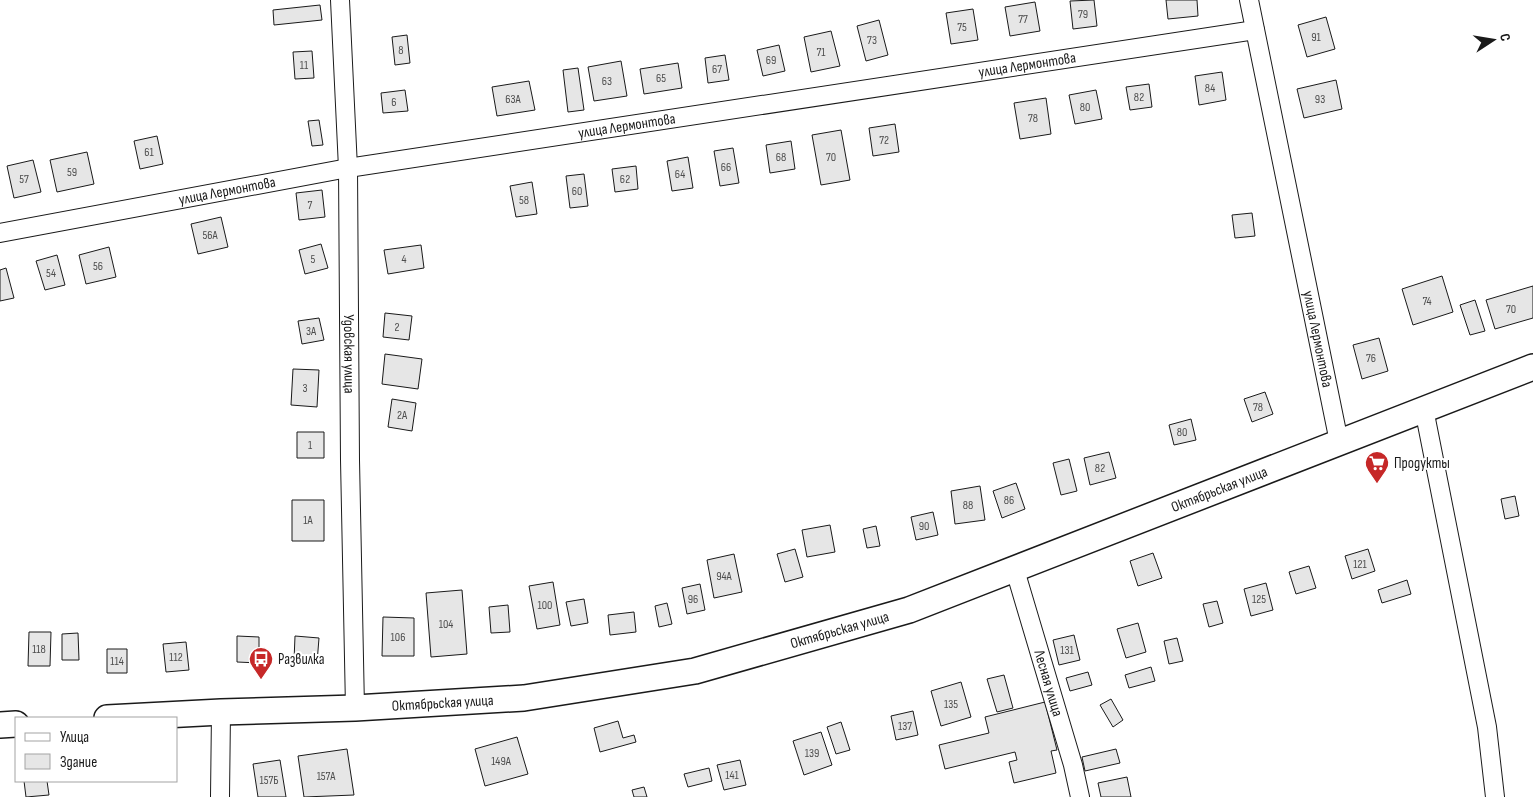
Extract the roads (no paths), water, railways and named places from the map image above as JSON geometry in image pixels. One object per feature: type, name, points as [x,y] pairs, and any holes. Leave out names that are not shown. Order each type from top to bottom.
[{"type":"street","name":"Удовская улица","points":[[340,0],[348,168],[350,460],[356,708]]},
{"type":"street","name":"улица Лермонтова","points":[[1249,0],[1340,442]]},
{"type":"street","name":"улица Лермонтова","points":[[0,233],[348,168],[1255,30]]},
{"type":"street","name":"Октябрьская улица","points":[[126,717],[356,708],[524,698],[695,671],[909,610],[1533,367]]},
{"type":"street","points":[[1424,409],[1487,727],[1495,797]]},
{"type":"street","name":"Лесная улица","points":[[1015,570],[1073,765],[1080,797]]},
{"type":"street","points":[[220,797],[221,712]]},
{"type":"street","points":[[0,724],[15,724]]},
{"type":"place","name":"Продукты","points":[[1377,484]]},
{"type":"place","name":"Развилка","points":[[261,680]]}]
